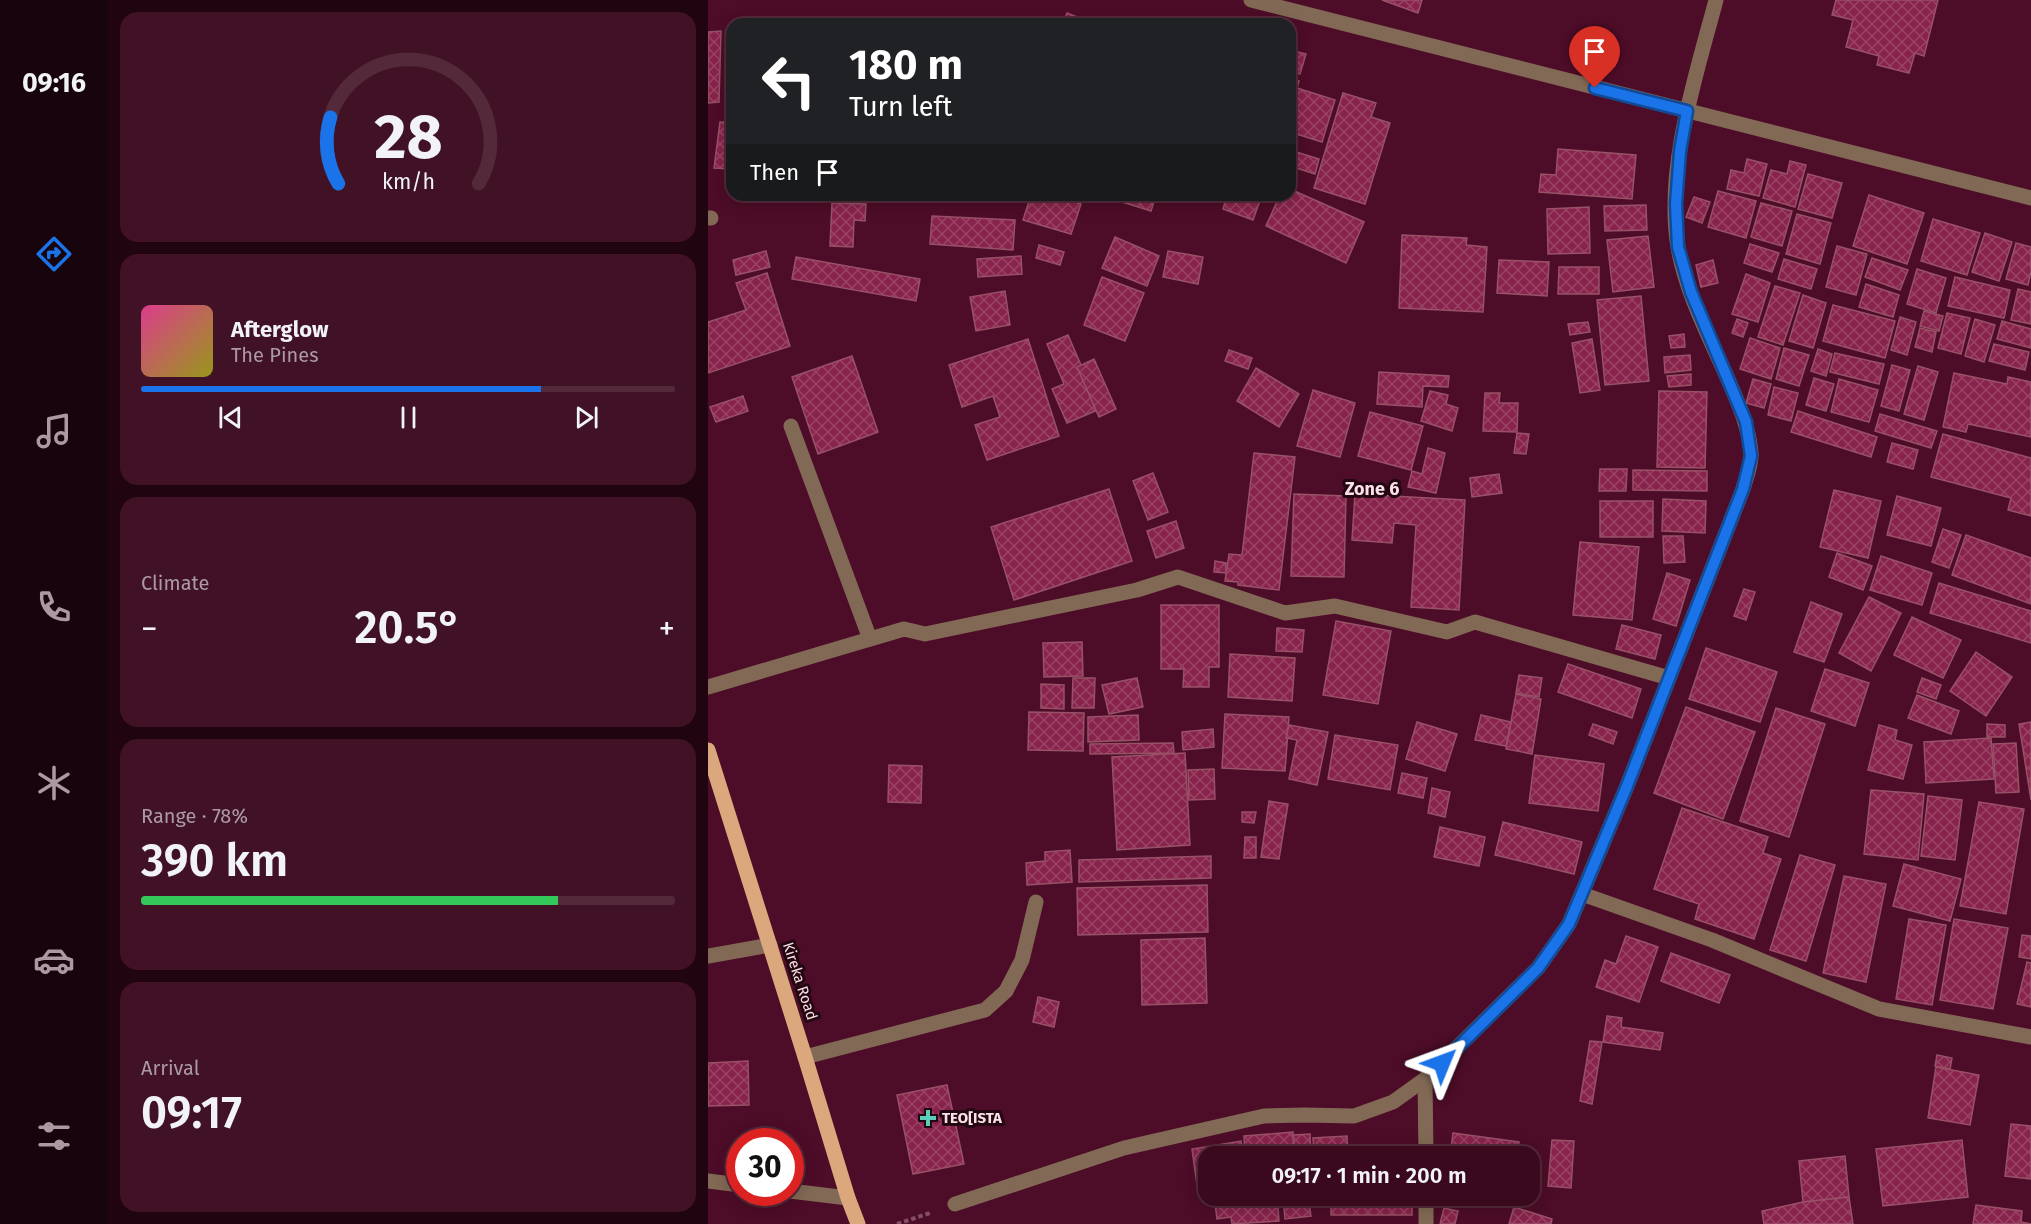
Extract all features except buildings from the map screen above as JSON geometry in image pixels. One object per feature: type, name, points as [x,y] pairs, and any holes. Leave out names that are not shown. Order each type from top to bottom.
[{"type":"main road","name":"Kireka Road","points":[[708,750],[858,1224]]},
{"type":"street","points":[[1251,0],[2031,198]]},
{"type":"street","points":[[955,1204],[1124,1148],[1264,1116],[1305,1114],[1354,1116],[1393,1102],[1425,1079],[1538,968],[1569,924],[1627,786],[1743,489],[1751,456],[1746,422],[1691,292],[1678,247],[1676,204],[1680,151],[1687,111],[1716,0]]},
{"type":"street","points":[[791,426],[870,639]]},
{"type":"street","points":[[708,687],[904,629],[925,634],[1137,590],[1178,577],[1285,613],[1335,606],[1447,632],[1475,622],[1669,678]]},
{"type":"street","points":[[1582,894],[1712,940],[1879,1009],[2031,1037]]},
{"type":"street","points":[[806,1057],[985,1011],[1006,991],[1022,960],[1036,902]]},
{"type":"street","points":[[708,956],[770,945]]},
{"type":"street","points":[[1425,1079],[1426,1146]]},
{"type":"street","points":[[708,1181],[726,1183]]},
{"type":"street","points":[[804,1193],[848,1198]]},
{"type":"street","points":[[1426,1206],[1426,1224]]},
{"type":"path","points":[[897,1224],[955,1204]]},
{"type":"place","name":"TEO[ISTA","points":[[928,1118]]},
{"type":"district","name":"Zone 6","points":[[1372,489]]},
{"type":"route","points":[[1442,1063],[1538,968],[1569,924],[1627,786],[1743,489],[1751,456],[1746,422],[1691,292],[1678,247],[1676,204],[1680,151],[1687,111],[1595,88]]}]
